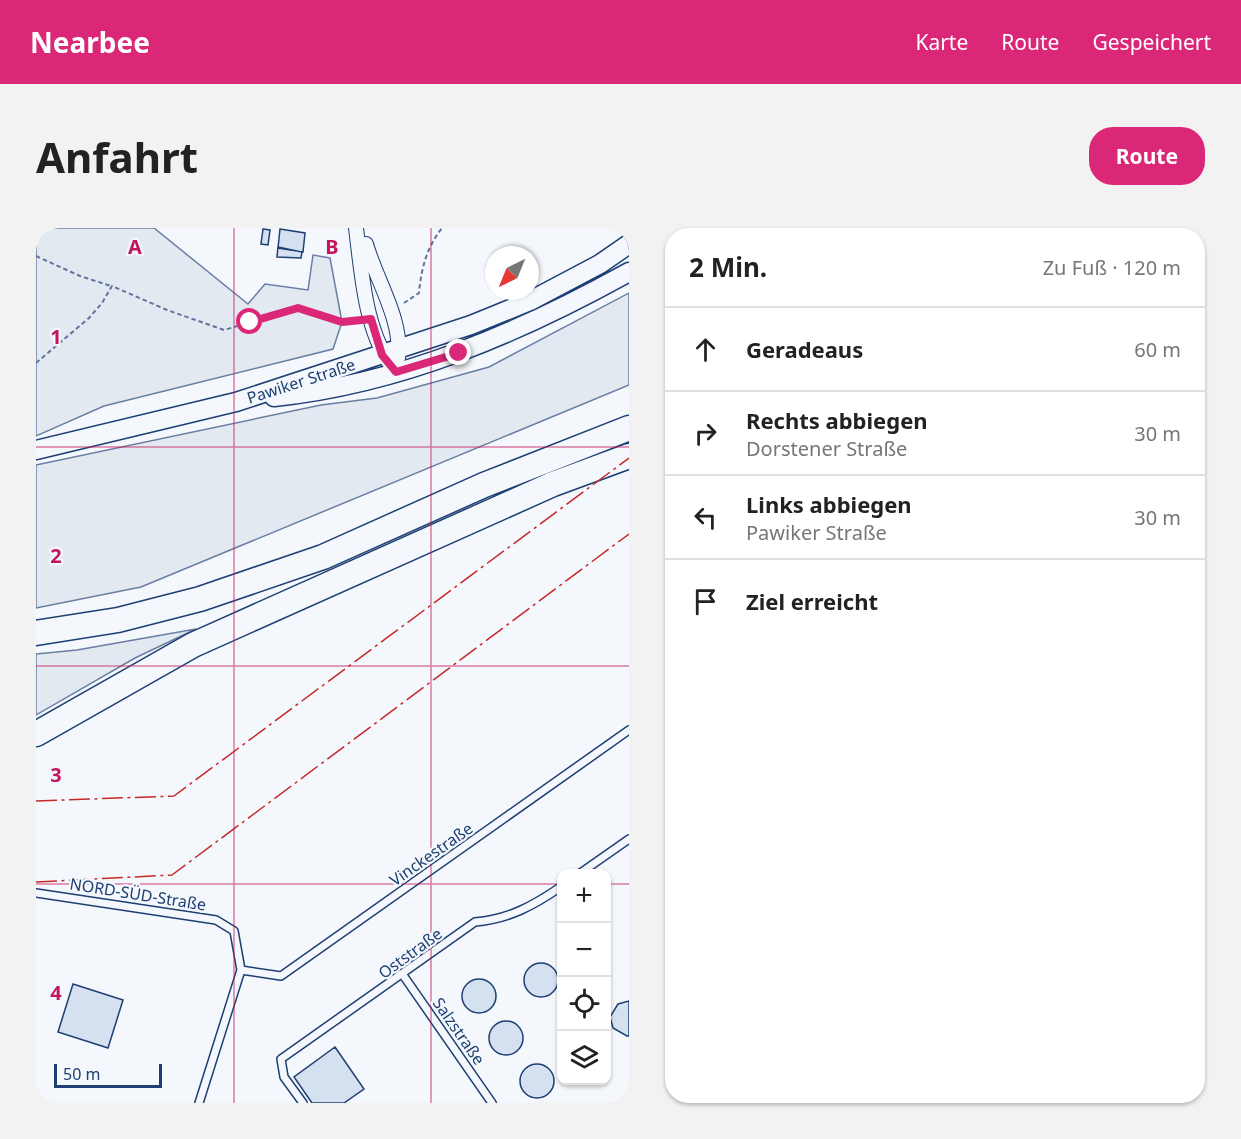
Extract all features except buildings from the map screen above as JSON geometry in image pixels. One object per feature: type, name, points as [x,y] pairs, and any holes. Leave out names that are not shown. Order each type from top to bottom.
[{"type":"highway","points":[[36,633],[117,620],[200,599],[312,561],[484,485],[629,428]]},
{"type":"highway","points":[[36,734],[193,645],[554,484],[629,456]]},
{"type":"street","points":[[356,228],[371,319],[390,352],[396,372]]},
{"type":"street","points":[[362,228],[371,263],[391,312],[390,352]]},
{"type":"street","name":"Pawiker Straße","points":[[36,450],[236,402],[471,325],[530,301],[600,264],[629,244]]},
{"type":"street","name":"Pawiker Straße","points":[[236,402],[300,395],[396,372],[459,353],[575,302],[629,272]]},
{"type":"lane","name":"Vinckestraße","points":[[241,970],[280,976],[629,730]]},
{"type":"lane","points":[[585,869],[629,839]]},
{"type":"lane","name":"Oststraße","points":[[303,1103],[284,1077],[281,1059],[475,922],[499,920],[531,907],[557,889]]},
{"type":"lane","name":"NORD-SÜD-Straße","points":[[36,893],[216,920],[234,931],[240,952],[241,970],[199,1103]]},
{"type":"lane","name":"Salzstraße","points":[[403,975],[492,1103]]},
{"type":"path","points":[[391,312],[419,293],[420,275],[432,241],[442,228]]},
{"type":"path","points":[[36,256],[80,276],[112,286],[167,310],[224,330],[298,308],[342,322],[371,319]]},
{"type":"path","points":[[36,363],[89,318],[102,303],[112,286]]},
{"type":"shaded area","points":[[36,228],[154,228],[248,304],[265,284],[308,290],[313,255],[330,258],[342,322],[333,349],[104,406],[36,436]]},
{"type":"shaded area","points":[[629,293],[629,385],[141,587],[36,608],[36,465],[321,405],[377,398],[489,367]]},
{"type":"shaded area","points":[[196,629],[135,658],[36,715],[36,654],[77,650]]},
{"type":"power","points":[[36,801],[174,796],[629,458]]},
{"type":"power","points":[[36,882],[172,875],[629,534]]},
{"type":"route","points":[[250,322],[298,308],[342,322],[371,319],[382,355],[396,372],[459,353]]}]
